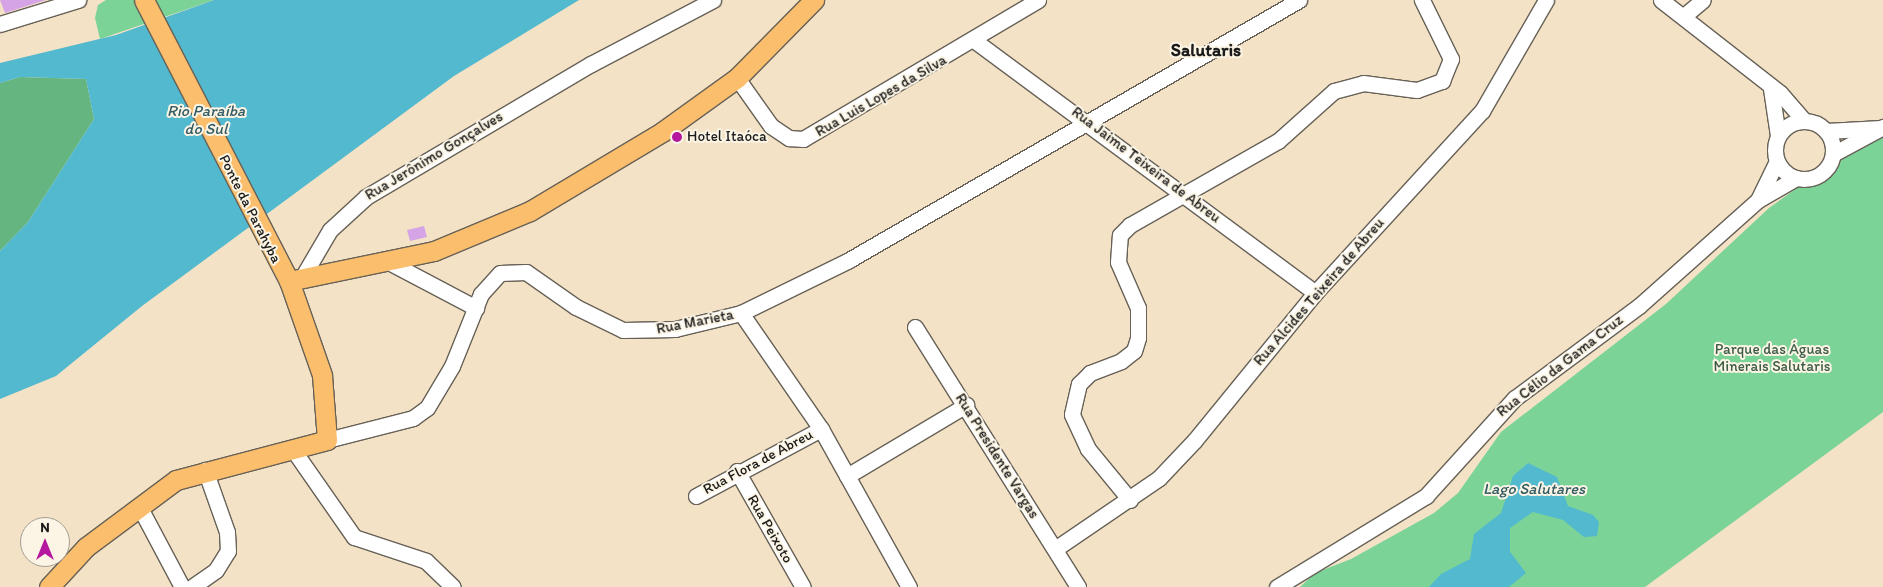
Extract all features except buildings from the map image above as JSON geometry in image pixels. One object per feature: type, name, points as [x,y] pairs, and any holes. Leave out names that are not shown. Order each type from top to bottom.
[{"type":"main road","points":[[296,279],[456,244],[530,211],[662,132],[737,78],[814,0]]},
{"type":"main road","name":"Ponte da Parahyba","points":[[144,1],[275,257],[296,279],[322,375],[327,440]]},
{"type":"main road","points":[[49,587],[86,547],[176,480],[205,470],[294,451],[327,440]]},
{"type":"street","points":[[0,24],[78,0]]},
{"type":"street","name":"Rua Jerônimo Gonçalves","points":[[296,279],[330,230],[366,197],[591,64],[713,0]]},
{"type":"street","name":"Rua Luis Lopes da Silva","points":[[737,78],[771,126],[789,138],[803,139],[975,41],[1038,0]]},
{"type":"street","name":"Rua Marieta","points":[[327,440],[406,420],[427,408],[452,366],[489,282],[512,270],[532,275],[576,307],[623,330],[675,330],[741,313],[849,260],[1299,0]]},
{"type":"street","points":[[1130,500],[1078,431],[1073,398],[1090,373],[1134,351],[1138,338],[1138,308],[1118,262],[1120,235],[1184,194],[1278,141],[1334,90],[1363,83],[1417,90],[1442,81],[1451,59],[1422,0]]},
{"type":"street","name":"Rua Alcides Teixeira de Abreu","points":[[1055,549],[1130,500],[1195,440],[1315,292],[1482,111],[1546,0]]},
{"type":"street","points":[[1661,0],[1685,15],[1771,89],[1804,121],[1826,131],[1882,128]]},
{"type":"street","points":[[1685,15],[1703,0]]},
{"type":"street","name":"Rua Jaime Teixeira de Abreu","points":[[975,41],[1088,122],[1315,292]]},
{"type":"street","points":[[1758,200],[1777,161],[1778,136],[1771,89]]},
{"type":"street","points":[[1778,136],[1788,126],[1804,121]]},
{"type":"street","points":[[1777,161],[1796,178],[1820,174],[1833,154],[1882,128]]},
{"type":"street","points":[[1826,131],[1833,154]]},
{"type":"street","name":"Rua Célio da Gama Cruz","points":[[1276,587],[1426,496],[1515,398],[1639,306],[1758,200],[1796,178]]},
{"type":"street","points":[[387,260],[476,308]]},
{"type":"street","points":[[741,313],[821,429],[909,587]]},
{"type":"street","name":"Rua Presidente Vargas","points":[[915,326],[1078,587]]},
{"type":"street","points":[[847,476],[966,405]]},
{"type":"street","name":"Rua Flora de Abreu","points":[[696,496],[737,471],[821,429]]},
{"type":"street","points":[[294,451],[354,537],[426,561],[453,587]]},
{"type":"street","points":[[192,587],[216,570],[228,551],[227,532],[205,470]]},
{"type":"street","name":"Rua Peixoto","points":[[737,471],[803,587]]},
{"type":"street","points":[[139,506],[182,587]]},
{"type":"green space","points":[[106,0],[214,0],[100,39],[95,18],[98,5]]},
{"type":"green space","points":[[20,77],[86,79],[94,119],[28,222],[0,251],[0,83]]},
{"type":"green space","name":"Parque das Águas Minerais Salutaris","points":[[1883,135],[1883,412],[1645,587],[1300,587],[1315,573],[1351,559],[1434,513],[1458,493],[1501,432],[1666,304],[1769,208],[1845,154]]},
{"type":"water","name":"Rio Paraíba do Sul","points":[[214,0],[579,0],[454,76],[142,306],[56,376],[0,399],[0,251],[28,222],[94,119],[86,79],[20,77],[0,83],[0,63],[116,35]]},
{"type":"water","name":"Lago Salutares","points":[[1528,463],[1557,477],[1568,506],[1593,515],[1599,522],[1597,536],[1584,537],[1563,520],[1533,512],[1510,528],[1510,552],[1526,573],[1509,587],[1429,587],[1441,574],[1470,559],[1474,534],[1501,513],[1513,476]]},
{"type":"place","name":"Hotel Itaóca","points":[[677,137]]},
{"type":"district","name":"Salutaris","points":[[1206,50]]}]
